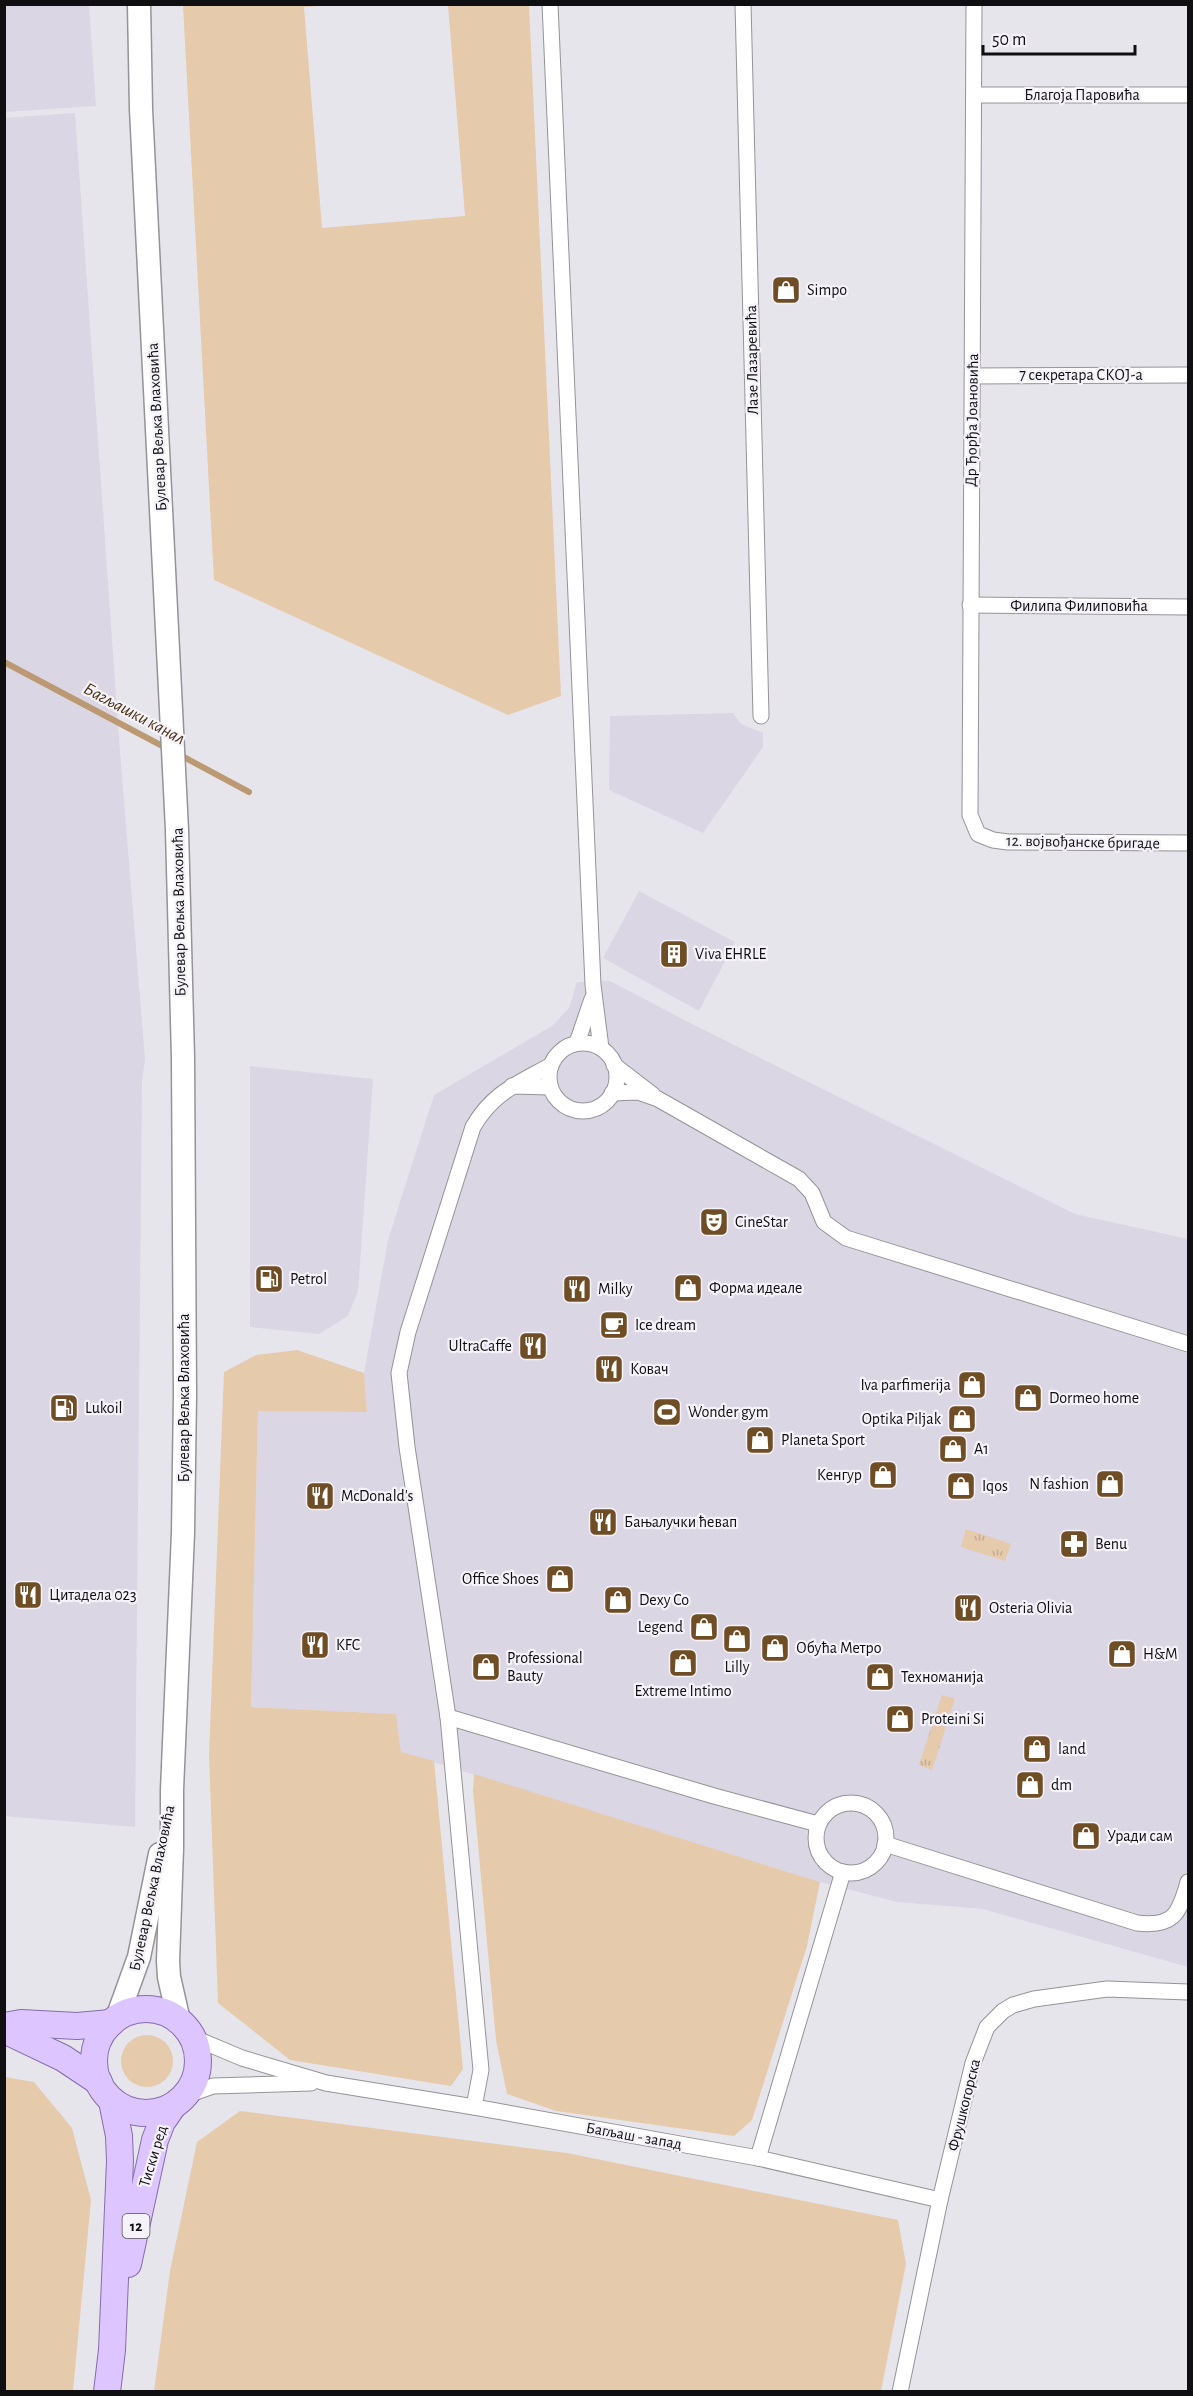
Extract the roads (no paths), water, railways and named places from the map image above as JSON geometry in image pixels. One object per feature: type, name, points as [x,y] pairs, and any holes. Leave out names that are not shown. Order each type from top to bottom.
[{"type":"main road","name":"Булевар Вељка Влаховића","points":[[134,4],[138,35],[175,778],[183,1047],[185,1394],[182,1556],[172,1790],[168,1961],[169,1977],[186,2029]]},
{"type":"main road","name":"Булевар Вељка Влаховића","points":[[138,35],[139,4]]},
{"type":"main road","name":"Булевар Вељка Влаховића","points":[[114,2021],[133,1979],[142,1946],[172,1790]]},
{"type":"main road","points":[[4,2028],[21,2023],[77,2026],[114,2021],[132,2011],[148,2009],[165,2013],[186,2029]]},
{"type":"main road","name":"12","points":[[106,2092],[95,2070],[97,2045],[114,2021]]},
{"type":"main road","points":[[4,2028],[63,2058],[126,2110],[142,2113],[158,2112],[179,2101]]},
{"type":"main road","name":"12","points":[[179,2101],[197,2074],[198,2061],[186,2029]]},
{"type":"main road","name":"Тиски ред","points":[[106,2092],[119,2136],[120,2161],[112,2350]]},
{"type":"main road","name":"Тиски ред","points":[[107,2391],[112,2350],[150,2156],[162,2122],[179,2101]]},
{"type":"street","points":[[550,4],[594,993],[601,1048]]},
{"type":"street","name":"Лазе Лазаревића","points":[[743,4],[761,716]]},
{"type":"street","name":"Др Ђорђа Јоановића","points":[[974,4],[969,815],[978,834]]},
{"type":"street","name":"Благоја Паровића","points":[[975,94],[1188,95]]},
{"type":"street","name":"7 секретара СКОЈ-а","points":[[973,376],[1188,375]]},
{"type":"street","name":"Филипа Филиповића","points":[[970,605],[1188,607]]},
{"type":"street","name":"12. војвођанске бригаде","points":[[978,834],[993,840],[1008,842],[1188,843]]},
{"type":"street","points":[[577,1043],[594,993]]},
{"type":"street","points":[[614,1065],[616,1084],[612,1093],[600,1106],[584,1110],[567,1106],[554,1095],[550,1087],[551,1065],[561,1051],[577,1043],[594,1044],[601,1048],[614,1065],[658,1099],[799,1179],[812,1193],[824,1222],[846,1238],[1188,1344]]},
{"type":"street","points":[[474,2107],[481,2070],[448,1717],[407,1447],[399,1373],[412,1321],[473,1126],[483,1109],[512,1086],[551,1065]]},
{"type":"street","points":[[512,1086],[550,1087]]},
{"type":"street","points":[[612,1093],[638,1092],[658,1099]]},
{"type":"street","points":[[448,1717],[714,1796],[818,1824]]},
{"type":"street","points":[[856,1803],[865,1806],[880,1818],[884,1826],[885,1844],[882,1855],[865,1870],[843,1872],[825,1862],[819,1854],[816,1844],[818,1824],[830,1809],[838,1805],[856,1803]]},
{"type":"street","points":[[885,1844],[1137,1923],[1166,1922],[1176,1914],[1183,1901],[1188,1882]]},
{"type":"street","points":[[758,2158],[843,1872]]},
{"type":"street","name":"Фрушкогорска","points":[[900,2391],[940,2200],[974,2063],[987,2027],[1003,2011],[1013,2005],[1034,1999],[1107,1989],[1188,1992]]},
{"type":"street","name":"Багљаш - запад","points":[[186,2029],[242,2058],[326,2083],[758,2158],[940,2200]]},
{"type":"street","name":"Багљаш - запад","points":[[179,2101],[213,2086],[326,2083]]},
{"type":"waterway","name":"Багљашки канал","points":[[4,662],[168,749]]},
{"type":"waterway","name":"Багљашки канал","points":[[180,755],[249,792]]},
{"type":"place","name":"Simpo","points":[[786,290]]},
{"type":"place","name":"Viva EHRLE","points":[[674,954]]},
{"type":"place","name":"CineStar","points":[[714,1222]]},
{"type":"place","name":"Petrol","points":[[269,1279]]},
{"type":"place","name":"Форма идеале","points":[[688,1288]]},
{"type":"place","name":"Milky","points":[[577,1289]]},
{"type":"place","name":"Ice dream","points":[[614,1325]]},
{"type":"place","name":"UltraCaffe","points":[[533,1346]]},
{"type":"place","name":"Ковач","points":[[609,1369]]},
{"type":"place","name":"Iva parfimerija","points":[[972,1385]]},
{"type":"place","name":"Dormeo home","points":[[1028,1398]]},
{"type":"place","name":"Lukoil","points":[[64,1408]]},
{"type":"place","name":"Wonder gym","points":[[667,1412]]},
{"type":"place","name":"Optika Piljak","points":[[962,1419]]},
{"type":"place","name":"Planeta Sport","points":[[760,1440]]},
{"type":"place","name":"A1","points":[[953,1449]]},
{"type":"place","name":"Кенгур","points":[[883,1475]]},
{"type":"place","name":"N fashion","points":[[1110,1484]]},
{"type":"place","name":"Iqos","points":[[961,1486]]},
{"type":"place","name":"McDonald's","points":[[320,1496]]},
{"type":"place","name":"Бањалучки ћевап","points":[[603,1522]]},
{"type":"place","name":"Benu","points":[[1074,1544]]},
{"type":"place","name":"Office Shoes","points":[[560,1579]]},
{"type":"place","name":"Цитадела 023","points":[[28,1595]]},
{"type":"place","name":"Dexy Co","points":[[618,1600]]},
{"type":"place","name":"Osteria Olivia","points":[[968,1608]]},
{"type":"place","name":"Legend","points":[[704,1627]]},
{"type":"place","name":"Lilly","points":[[737,1639]]},
{"type":"place","name":"KFC","points":[[315,1645]]},
{"type":"place","name":"Обућа Метро","points":[[775,1648]]},
{"type":"place","name":"H&M","points":[[1122,1654]]},
{"type":"place","name":"Extreme Intimo","points":[[683,1663]]},
{"type":"place","name":"Professional Bauty","points":[[486,1667]]},
{"type":"place","name":"Техноманија","points":[[880,1677]]},
{"type":"place","name":"Proteini Si","points":[[900,1719]]},
{"type":"place","name":"land","points":[[1037,1749]]},
{"type":"place","name":"dm","points":[[1030,1785]]},
{"type":"place","name":"Уради сам","points":[[1086,1836]]}]
